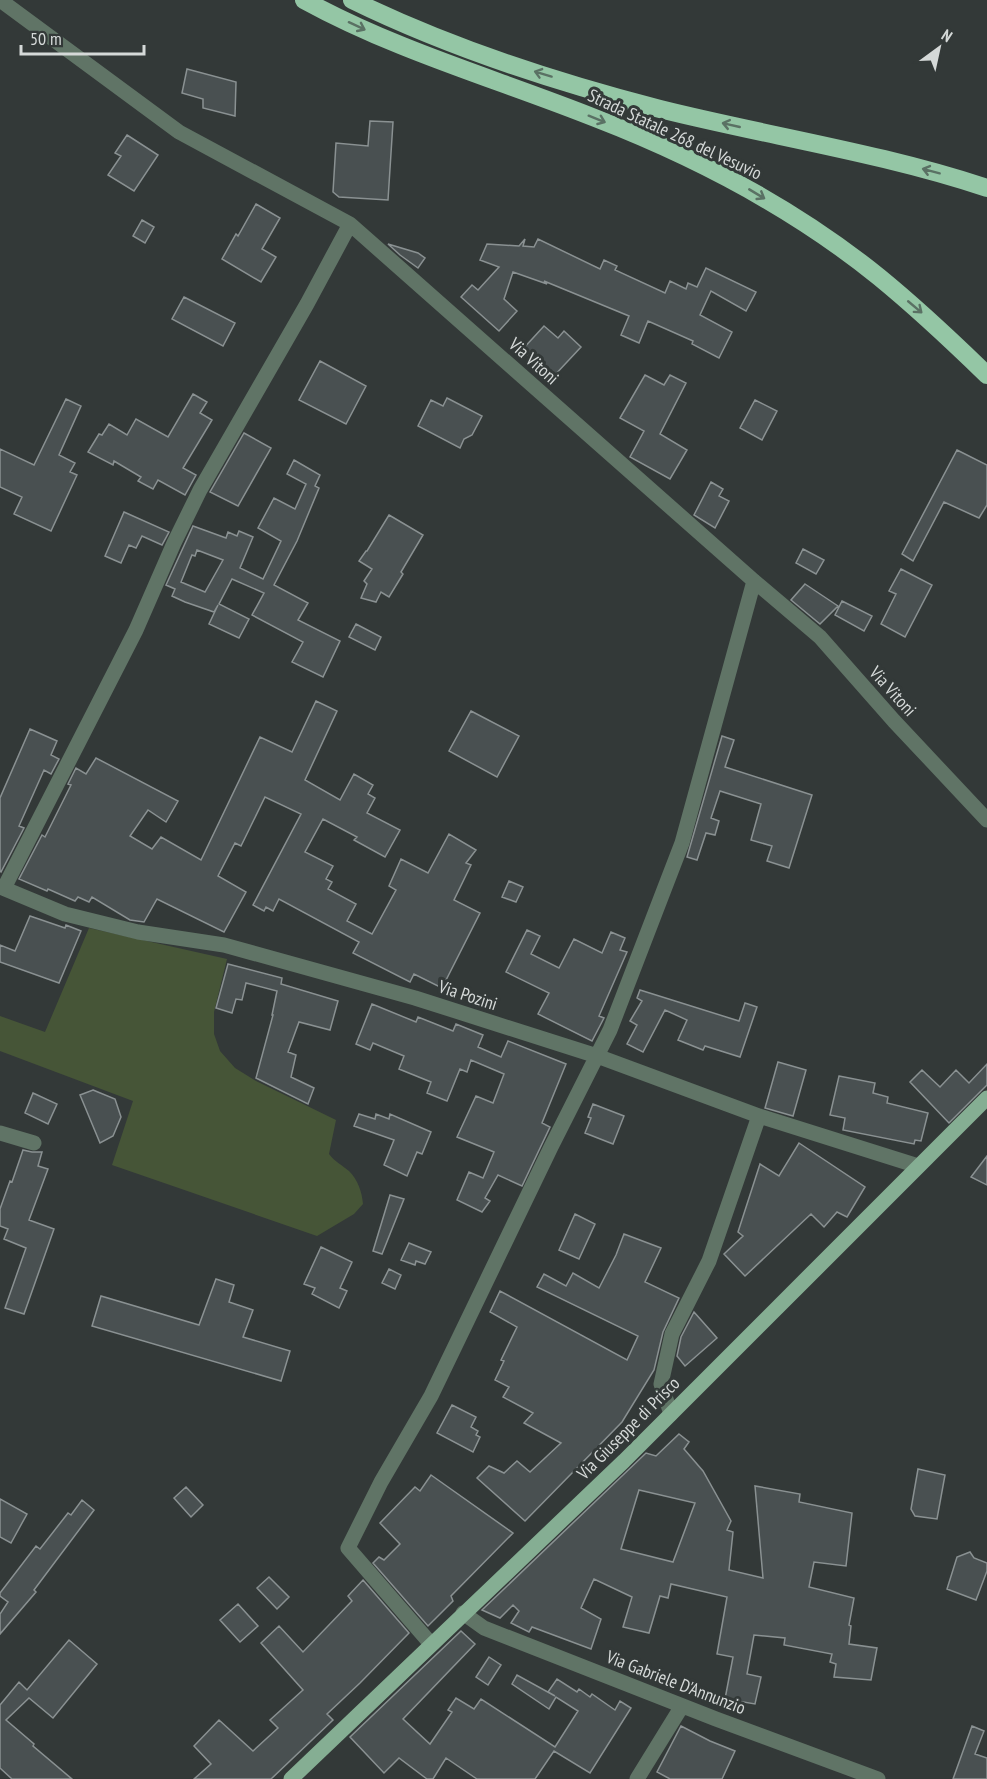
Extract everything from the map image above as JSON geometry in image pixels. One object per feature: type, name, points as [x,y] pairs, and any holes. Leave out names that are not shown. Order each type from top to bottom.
[{"type":"highway","name":"Strada Statale 268 del Vesuvio","points":[[304,0],[405,48],[596,118],[752,191],[816,232],[878,276],[936,325],[987,375]]},
{"type":"highway","name":"Strada Statale 268 del Vesuvio","points":[[352,0],[476,53],[659,109],[912,166],[987,188]]},
{"type":"main road","name":"Via Giuseppe di Prisco","points":[[291,1779],[624,1461],[987,1098]]},
{"type":"street","name":"Via Vitoni","points":[[0,0],[179,132],[350,224],[820,637],[894,721],[987,820]]},
{"type":"street","points":[[2,887],[136,630],[200,490],[307,304],[350,224]]},
{"type":"street","points":[[431,1644],[348,1548],[381,1482],[431,1396],[520,1209],[610,1030],[682,843],[754,581]]},
{"type":"street","name":"Via Pozini","points":[[2,887],[65,914],[138,932],[235,948],[415,998],[597,1056],[759,1116],[918,1166]]},
{"type":"street","points":[[671,1414],[661,1384],[672,1334],[710,1260],[759,1116]]},
{"type":"street","points":[[0,1133],[34,1143]]},
{"type":"street","name":"Via Gabriele D'Annunzio","points":[[464,1613],[484,1628],[682,1706],[878,1779]]},
{"type":"street","points":[[637,1779],[682,1706]]},
{"type":"green space","points":[[89,928],[227,959],[214,1012],[214,1034],[220,1051],[235,1068],[256,1081],[336,1120],[329,1154],[349,1171],[359,1186],[363,1204],[354,1214],[317,1236],[112,1165],[133,1101],[0,1051],[0,1016],[45,1032]]},
{"type":"building","points":[[187,69],[236,82],[235,116],[203,108],[203,99],[182,93]]},
{"type":"building","points":[[370,121],[393,122],[388,200],[339,197],[333,192],[336,143],[368,146]]},
{"type":"building","points":[[127,135],[158,155],[134,191],[108,175],[121,156],[115,153]]},
{"type":"building","points":[[256,204],[280,218],[262,249],[276,257],[261,282],[222,259]]},
{"type":"building","points":[[142,220],[154,227],[145,243],[133,236]]},
{"type":"building","points":[[525,239],[523,246],[534,247],[538,239],[600,269],[604,260],[617,266],[615,270],[665,293],[670,281],[686,289],[688,283],[697,287],[706,268],[756,292],[746,311],[711,291],[700,315],[732,332],[719,358],[692,344],[693,341],[648,321],[639,343],[621,335],[629,316],[544,281],[547,284],[513,272],[504,299],[517,311],[499,331],[461,297],[472,285],[478,290],[499,267],[480,260],[487,244],[519,246]]},
{"type":"building","points":[[388,244],[418,253],[425,258],[418,268]]},
{"type":"building","points":[[184,297],[235,323],[223,346],[172,319]]},
{"type":"building","points":[[544,326],[558,338],[564,331],[581,347],[553,377],[522,350]]},
{"type":"building","points":[[320,361],[366,386],[346,424],[299,400]]},
{"type":"building","points":[[645,375],[664,385],[670,375],[686,383],[660,434],[687,450],[670,479],[630,457],[644,431],[620,418]]},
{"type":"building","points":[[193,394],[207,402],[200,413],[212,420],[183,468],[196,475],[185,495],[158,480],[153,489],[138,481],[141,477],[114,461],[113,465],[88,452],[99,434],[102,435],[109,424],[127,435],[136,419],[168,437]]},
{"type":"building","points":[[447,398],[482,416],[472,435],[464,439],[460,448],[418,426],[431,400],[443,406]]},
{"type":"building","points":[[66,399],[81,406],[59,455],[75,463],[70,472],[77,475],[51,531],[14,514],[22,497],[0,487],[0,449],[34,465]]},
{"type":"building","points":[[755,400],[777,411],[762,440],[740,428]]},
{"type":"building","points":[[244,433],[271,448],[238,506],[210,492]]},
{"type":"building","points":[[957,450],[987,465],[987,505],[979,518],[944,502],[913,561],[902,554]]},
{"type":"building","points":[[294,460],[320,475],[315,486],[319,488],[297,541],[274,585],[308,603],[298,620],[340,641],[323,677],[292,662],[303,642],[252,615],[264,593],[232,579],[219,604],[249,619],[239,638],[209,624],[218,605],[214,612],[185,602],[172,596],[175,589],[166,585],[193,526],[226,538],[228,532],[237,536],[239,531],[253,537],[240,568],[263,579],[281,541],[258,528],[274,498],[295,509],[306,484],[287,474]],"holes":[[[197,550],[223,560],[205,592],[181,582],[192,555],[195,556]]]},
{"type":"building","points":[[711,482],[723,489],[719,496],[729,501],[715,528],[694,515]]},
{"type":"building","points":[[124,512],[169,532],[162,545],[142,536],[136,548],[129,545],[121,563],[105,556]]},
{"type":"building","points":[[389,515],[423,535],[389,597],[381,592],[376,602],[361,598],[367,584],[364,581],[372,569],[359,561]]},
{"type":"building","points":[[803,549],[824,560],[816,574],[796,563]]},
{"type":"building","points":[[901,569],[932,585],[905,637],[881,624],[896,594],[889,591]]},
{"type":"building","points":[[805,584],[838,606],[820,624],[791,600]]},
{"type":"building","points":[[842,601],[872,616],[864,631],[835,615]]},
{"type":"building","points":[[356,624],[381,637],[375,650],[349,637]]},
{"type":"building","points":[[316,701],[337,711],[305,780],[340,800],[354,774],[373,785],[368,794],[375,798],[367,813],[400,830],[385,857],[354,840],[357,837],[323,819],[305,852],[333,866],[326,879],[332,882],[328,889],[356,904],[347,921],[372,934],[396,890],[389,886],[401,859],[428,873],[449,834],[476,850],[466,863],[471,865],[454,900],[480,913],[442,988],[414,974],[410,982],[353,953],[359,942],[279,899],[273,911],[266,907],[264,911],[253,905],[301,814],[265,797],[241,846],[235,843],[218,876],[246,892],[224,932],[157,899],[144,922],[130,920],[92,897],[89,902],[78,897],[75,901],[19,879],[42,835],[45,837],[71,785],[68,784],[76,768],[86,774],[96,758],[178,801],[166,822],[148,810],[130,836],[152,849],[161,837],[201,860],[260,737],[292,752]]},
{"type":"building","points":[[471,711],[519,736],[497,777],[449,751]]},
{"type":"building","points":[[30,729],[57,741],[51,755],[59,759],[51,774],[44,770],[19,826],[24,828],[1,872],[0,798]]},
{"type":"building","points":[[722,736],[734,740],[725,767],[812,795],[789,868],[767,861],[772,846],[751,840],[761,804],[720,791],[711,818],[719,821],[715,835],[706,833],[697,860],[687,857]]},
{"type":"building","points":[[509,881],[523,887],[516,902],[502,897]]},
{"type":"building","points":[[30,916],[81,931],[59,983],[0,962],[0,945],[15,951]]},
{"type":"building","points":[[527,930],[540,936],[531,954],[559,968],[574,939],[602,953],[611,932],[625,938],[620,950],[627,952],[599,1016],[604,1018],[592,1041],[538,1014],[549,993],[506,972]]},
{"type":"building","points":[[228,964],[282,978],[281,984],[338,1001],[330,1030],[299,1022],[288,1052],[296,1055],[291,1077],[314,1088],[308,1104],[256,1078],[277,991],[246,983],[242,1000],[236,999],[232,1013],[216,1008]]},
{"type":"building","points":[[640,990],[739,1021],[745,1003],[757,1007],[740,1057],[705,1046],[703,1050],[678,1040],[687,1020],[665,1010],[643,1052],[627,1044],[637,1025],[630,1021],[642,1001],[637,998]]},
{"type":"building","points":[[372,1004],[416,1022],[418,1017],[453,1031],[456,1024],[483,1035],[478,1047],[501,1057],[508,1041],[566,1064],[542,1123],[550,1127],[522,1186],[498,1175],[485,1198],[490,1201],[482,1212],[457,1200],[469,1172],[483,1178],[494,1152],[457,1137],[476,1096],[493,1103],[504,1074],[471,1060],[467,1072],[460,1069],[447,1101],[427,1093],[431,1082],[399,1069],[404,1056],[373,1043],[370,1050],[356,1044]]},
{"type":"building","points":[[778,1062],[806,1070],[793,1116],[765,1108]]},
{"type":"building","points":[[987,1064],[987,1085],[949,1123],[910,1082],[922,1070],[940,1087],[956,1070],[969,1083]]},
{"type":"building","points":[[839,1076],[875,1083],[873,1093],[888,1097],[887,1103],[928,1113],[921,1141],[915,1140],[914,1144],[843,1130],[845,1118],[830,1115]]},
{"type":"building","points":[[93,1090],[115,1099],[121,1117],[113,1136],[100,1143],[80,1095]]},
{"type":"building","points":[[33,1093],[57,1104],[48,1124],[25,1113]]},
{"type":"building","points":[[593,1104],[624,1116],[613,1144],[585,1133]]},
{"type":"building","points":[[359,1114],[375,1119],[376,1114],[389,1119],[390,1114],[431,1132],[422,1154],[417,1152],[407,1176],[384,1165],[394,1140],[354,1126]]},
{"type":"building","points":[[799,1143],[865,1187],[847,1217],[837,1212],[824,1227],[811,1214],[745,1276],[724,1254],[743,1236],[738,1232],[760,1164],[779,1176]]},
{"type":"building","points":[[23,1150],[42,1152],[38,1166],[48,1169],[29,1220],[54,1229],[24,1314],[5,1308],[26,1248],[4,1239],[8,1229],[0,1226],[0,1209]]},
{"type":"building","points":[[987,1156],[987,1185],[971,1177]]},
{"type":"building","points":[[390,1195],[404,1199],[382,1254],[373,1251]]},
{"type":"building","points":[[575,1214],[595,1224],[579,1259],[559,1250]]},
{"type":"building","points":[[624,1234],[661,1248],[645,1282],[679,1298],[663,1332],[654,1370],[622,1422],[525,1521],[477,1478],[489,1466],[504,1473],[517,1461],[530,1472],[561,1443],[524,1423],[533,1413],[503,1397],[509,1387],[495,1380],[504,1361],[501,1360],[517,1327],[490,1312],[500,1291],[627,1360],[638,1336],[537,1287],[544,1274],[566,1286],[573,1273],[599,1288]]},
{"type":"building","points":[[409,1243],[431,1252],[425,1264],[416,1261],[415,1265],[401,1260]]},
{"type":"building","points":[[321,1247],[352,1262],[340,1288],[347,1291],[339,1308],[312,1294],[315,1288],[304,1284]]},
{"type":"building","points":[[389,1269],[401,1275],[395,1289],[382,1283]]},
{"type":"building","points":[[216,1279],[234,1285],[229,1302],[253,1310],[243,1337],[290,1351],[281,1381],[92,1326],[101,1296],[199,1325]]},
{"type":"building","points":[[694,1312],[717,1338],[685,1366],[677,1356],[681,1337]]},
{"type":"building","points":[[452,1405],[476,1417],[471,1427],[478,1431],[476,1435],[480,1437],[473,1452],[437,1433]]},
{"type":"building","points":[[679,1434],[689,1442],[684,1449],[703,1471],[731,1521],[727,1530],[733,1532],[729,1570],[763,1578],[755,1486],[800,1494],[799,1502],[852,1513],[846,1566],[814,1562],[809,1587],[854,1598],[849,1625],[851,1626],[849,1644],[877,1648],[871,1680],[834,1677],[836,1664],[830,1662],[832,1654],[784,1645],[785,1638],[754,1635],[747,1674],[761,1677],[755,1704],[725,1699],[733,1657],[717,1654],[727,1597],[671,1584],[668,1598],[660,1596],[649,1633],[623,1627],[632,1597],[594,1579],[581,1608],[601,1619],[591,1649],[532,1627],[529,1632],[511,1623],[519,1611],[513,1605],[500,1618],[482,1610],[646,1453],[656,1456]],"holes":[[[639,1490],[695,1503],[673,1562],[621,1549]]]},
{"type":"building","points":[[918,1469],[945,1475],[937,1519],[915,1516],[911,1509]]},
{"type":"building","points":[[431,1475],[513,1533],[451,1596],[453,1601],[428,1626],[373,1563],[379,1557],[384,1560],[400,1544],[380,1523],[415,1487],[420,1491]]},
{"type":"building","points":[[186,1487],[203,1505],[191,1517],[174,1498]]},
{"type":"building","points":[[0,1499],[27,1514],[11,1543],[0,1537]]},
{"type":"building","points":[[82,1500],[94,1510],[34,1590],[36,1592],[0,1634],[0,1614],[8,1602],[0,1596],[0,1593],[36,1546],[40,1549],[68,1513],[71,1515]]},
{"type":"building","points":[[970,1552],[974,1558],[987,1563],[987,1571],[976,1600],[947,1589],[957,1557]]},
{"type":"building","points":[[269,1577],[289,1597],[277,1609],[257,1588]]},
{"type":"building","points":[[363,1580],[409,1633],[327,1714],[333,1720],[271,1779],[194,1779],[211,1764],[194,1746],[219,1720],[253,1751],[278,1728],[270,1720],[303,1690],[261,1643],[279,1626],[303,1652],[352,1601],[348,1596]]},
{"type":"building","points":[[238,1604],[258,1626],[240,1642],[220,1620]]},
{"type":"building","points":[[461,1631],[475,1644],[403,1719],[430,1744],[452,1712],[448,1710],[456,1698],[474,1709],[481,1699],[555,1747],[578,1711],[556,1697],[549,1709],[512,1684],[517,1675],[555,1696],[548,1692],[557,1679],[577,1692],[579,1689],[590,1697],[592,1694],[615,1710],[620,1701],[631,1708],[590,1773],[554,1751],[535,1779],[477,1779],[446,1758],[433,1779],[427,1779],[399,1758],[384,1773],[350,1737]]},
{"type":"building","points":[[69,1640],[97,1664],[53,1718],[29,1698],[6,1720],[72,1779],[12,1779],[0,1768],[0,1705],[19,1682],[27,1690]]},
{"type":"building","points":[[489,1657],[501,1665],[488,1685],[476,1677]]},
{"type":"building","points":[[681,1726],[735,1751],[722,1779],[670,1779],[657,1772]]},
{"type":"building","points":[[972,1726],[984,1731],[975,1754],[987,1758],[987,1779],[953,1779]]}]
